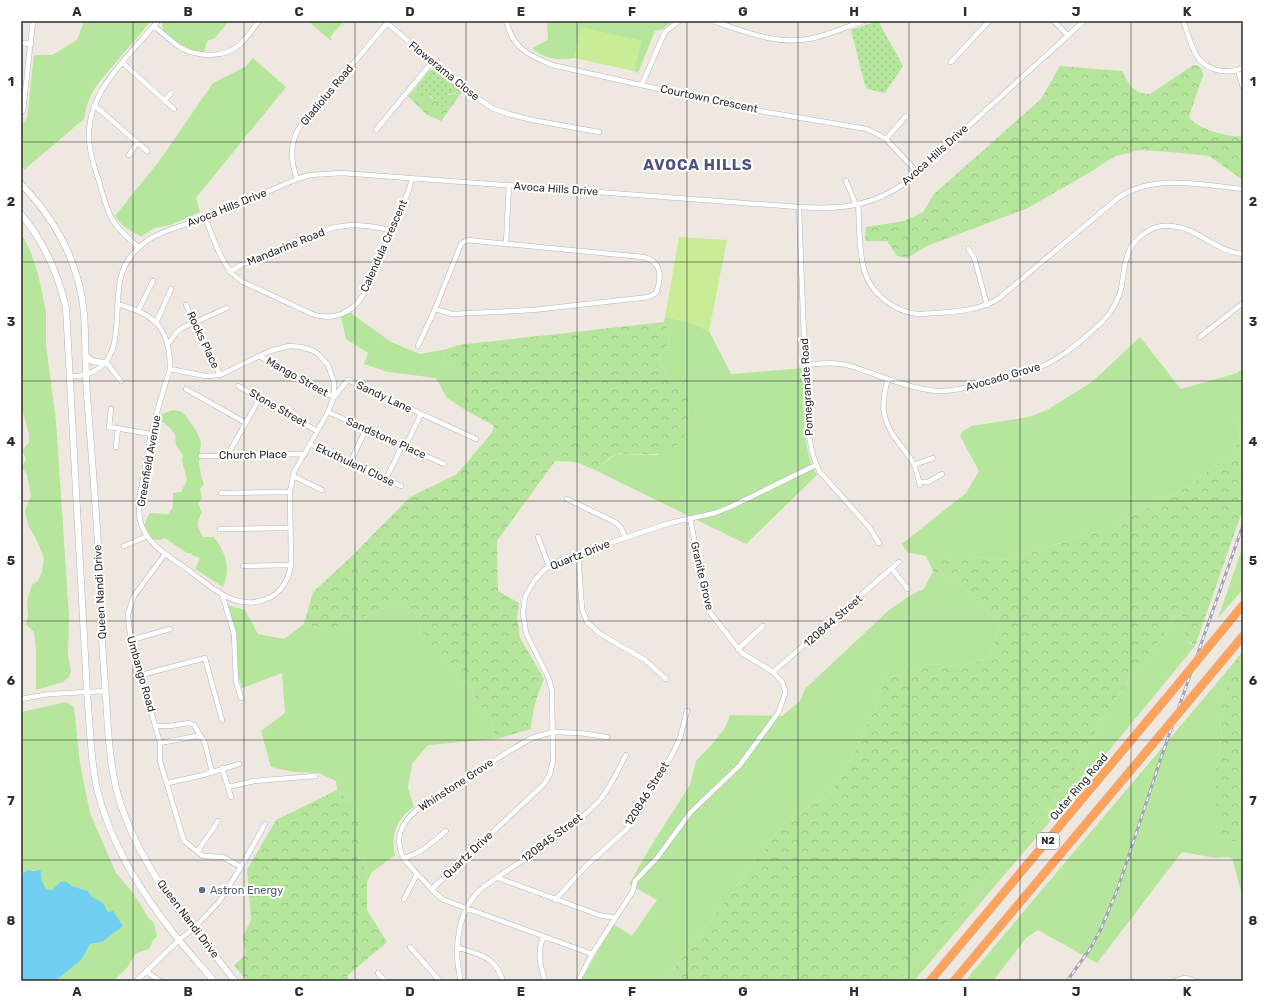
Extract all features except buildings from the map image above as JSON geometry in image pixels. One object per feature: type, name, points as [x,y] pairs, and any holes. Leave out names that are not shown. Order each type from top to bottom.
[{"type":"highway","name":"Outer Ring Road","points":[[930,981],[1243,605]]},
{"type":"highway","name":"N2","points":[[954,981],[1243,636]]},
{"type":"main road","name":"Queen Nandi Drive","points":[[21,184],[37,202],[56,228],[73,264],[81,293],[84,312],[86,375],[98,544],[106,691],[113,774],[119,800],[128,826],[139,850],[161,886],[235,981]]},
{"type":"main road","name":"Queen Nandi Drive","points":[[21,214],[30,224],[52,262],[62,290],[66,315],[87,692],[97,787],[110,830],[130,870],[162,918],[214,981]]},
{"type":"main road","points":[[85,355],[92,360],[105,362]]},
{"type":"street","points":[[23,111],[23,94],[33,21]]},
{"type":"street","points":[[139,248],[122,232],[111,217],[96,173],[90,149],[89,123],[94,105],[106,84],[158,21]]},
{"type":"street","points":[[154,26],[184,49],[213,55],[222,54],[240,44],[259,21]]},
{"type":"street","name":"Courtown Crescent","points":[[506,21],[512,36],[522,49],[530,55],[552,64],[568,69],[642,84],[748,109],[858,126],[878,133],[886,139],[917,172]]},
{"type":"street","points":[[642,84],[665,32],[679,21]]},
{"type":"street","points":[[713,21],[762,37],[796,41],[810,39],[864,21]]},
{"type":"street","points":[[951,62],[989,21]]},
{"type":"street","points":[[1054,21],[1068,36]]},
{"type":"street","name":"Avoca Hills Drive","points":[[105,362],[117,337],[118,286],[128,261],[139,248],[156,236],[205,218],[297,179],[310,175],[330,173],[799,207],[819,208],[857,205],[871,201],[896,190],[1084,21]]},
{"type":"street","points":[[1183,21],[1194,51],[1199,59],[1220,71],[1229,72],[1241,69],[1243,88]]},
{"type":"street","name":"Flowerama Close","points":[[388,22],[469,93],[494,109],[532,120],[599,132]]},
{"type":"street","name":"Gladiolus Road","points":[[297,179],[293,166],[292,147],[293,139],[299,128],[388,22]]},
{"type":"street","points":[[21,43],[31,44]]},
{"type":"street","points":[[376,130],[432,62]]},
{"type":"street","points":[[122,63],[174,109]]},
{"type":"street","points":[[164,100],[171,93]]},
{"type":"street","points":[[94,105],[147,151]]},
{"type":"street","points":[[886,139],[906,116]]},
{"type":"street","points":[[129,155],[138,143]]},
{"type":"street","name":"Calendula Crescent","points":[[205,218],[224,263],[230,272],[243,282],[312,314],[323,317],[340,315],[350,310],[360,299],[409,190],[412,178]]},
{"type":"street","points":[[846,181],[857,205],[864,270],[870,285],[877,294],[896,307],[918,314],[968,310],[987,305],[1003,295],[1118,198],[1130,191],[1164,182],[1243,189]]},
{"type":"street","points":[[506,243],[509,185]]},
{"type":"street","name":"Pomegranate Road","points":[[799,207],[805,365],[811,448],[816,465],[820,472],[869,527],[879,543]]},
{"type":"street","name":"Mandarine Road","points":[[230,272],[241,265],[320,232],[336,227],[352,225],[391,230]]},
{"type":"street","name":"Avocado Grove","points":[[805,365],[832,363],[842,364],[927,390],[946,391],[963,388],[1038,368],[1070,350],[1102,323],[1110,313],[1117,301],[1129,249],[1141,235],[1155,228],[1171,226],[1180,228],[1224,250],[1243,254]]},
{"type":"street","points":[[418,346],[463,242],[470,239],[651,259],[656,263],[659,272],[657,290],[654,296],[650,297],[533,310],[458,314],[435,309]]},
{"type":"street","points":[[968,248],[974,257],[987,305]]},
{"type":"street","points":[[138,311],[153,280]]},
{"type":"street","points":[[156,323],[171,289]]},
{"type":"street","points":[[1200,337],[1243,303]]},
{"type":"street","name":"Greenfield Avenue","points":[[117,304],[138,311],[156,323],[165,335],[168,344],[170,369],[151,434],[139,504],[142,527],[147,536],[159,550],[222,594],[236,601],[248,604],[276,594],[286,582],[291,565],[290,492],[293,476],[328,412],[334,397],[334,382],[331,372],[323,360],[314,351],[302,347],[288,346],[276,348],[220,376],[205,376],[170,369]]},
{"type":"street","name":"Rocks Place","points":[[186,305],[220,376]]},
{"type":"street","points":[[168,344],[178,330],[227,308]]},
{"type":"street","name":"Mango Street","points":[[259,356],[334,397]]},
{"type":"street","points":[[69,377],[86,375],[97,369],[105,362],[121,381]]},
{"type":"street","points":[[888,379],[883,399],[885,420],[895,438],[914,465],[920,483],[928,482],[942,474]]},
{"type":"street","name":"Sandy Lane","points":[[334,397],[348,380],[476,439]]},
{"type":"street","name":"Stone Street","points":[[238,386],[317,431]]},
{"type":"street","points":[[186,388],[246,423]]},
{"type":"street","points":[[227,456],[260,398]]},
{"type":"street","points":[[111,409],[109,426],[151,434]]},
{"type":"street","name":"Sandstone Place","points":[[328,412],[444,464]]},
{"type":"street","name":"Sandy Lane","points":[[386,479],[420,414]]},
{"type":"street","points":[[116,447],[118,428]]},
{"type":"street","points":[[350,463],[366,429]]},
{"type":"street","name":"Ekuthuleni Close","points":[[310,444],[401,486]]},
{"type":"street","name":"Church Place","points":[[202,456],[305,454]]},
{"type":"street","points":[[914,465],[933,458]]},
{"type":"street","name":"Quartz Drive","points":[[432,889],[544,784],[550,774],[553,760],[552,691],[549,679],[526,634],[523,613],[525,597],[539,574],[549,566],[565,558],[625,537],[730,508],[816,465]]},
{"type":"street","points":[[293,476],[322,490]]},
{"type":"street","points":[[221,492],[290,492]]},
{"type":"street","points":[[567,499],[615,522],[621,528],[625,537]]},
{"type":"street","name":"Granite Grove","points":[[615,918],[633,891],[635,881],[657,858],[690,813],[740,765],[778,714],[785,694],[782,682],[773,672],[748,658],[738,649],[708,610],[690,518]]},
{"type":"street","points":[[220,529],[290,528]]},
{"type":"street","points":[[124,546],[147,536]]},
{"type":"street","points":[[538,537],[549,566]]},
{"type":"street","name":"Umbango Road","points":[[165,554],[134,596],[128,620],[131,640],[160,743],[160,757],[183,839],[186,843],[198,851]]},
{"type":"street","points":[[578,554],[582,609],[587,622],[598,632],[645,660],[666,679]]},
{"type":"street","name":"120844 Street","points":[[773,672],[892,569],[898,562]]},
{"type":"street","points":[[243,566],[291,565]]},
{"type":"street","points":[[892,569],[908,589]]},
{"type":"street","points":[[222,594],[234,634],[236,681],[241,698]]},
{"type":"street","points":[[738,649],[764,626]]},
{"type":"street","points":[[131,640],[170,629]]},
{"type":"street","points":[[141,675],[205,658],[222,720]]},
{"type":"street","points":[[21,699],[49,694],[106,691]]},
{"type":"street","name":"120846 Street","points":[[555,900],[588,865],[627,829],[637,815],[675,750],[680,738],[687,711]]},
{"type":"street","points":[[156,726],[170,726],[189,723],[194,725],[204,740],[212,772]]},
{"type":"street","points":[[552,732],[580,733],[607,737]]},
{"type":"street","name":"Whinstone Grove","points":[[552,732],[522,743],[413,813],[406,821],[401,831],[400,849],[404,858],[417,874],[444,900],[592,954]]},
{"type":"street","points":[[160,743],[201,736]]},
{"type":"street","name":"120845 Street","points":[[466,909],[476,894],[569,828],[598,802],[617,773],[626,755]]},
{"type":"street","points":[[168,783],[203,775],[239,764]]},
{"type":"street","points":[[222,768],[231,797]]},
{"type":"street","points":[[228,787],[254,781],[315,776]]},
{"type":"street","points":[[218,821],[198,851],[204,856],[223,857],[241,868]]},
{"type":"street","points":[[136,981],[179,940],[193,929],[219,902],[241,868],[265,824]]},
{"type":"street","points":[[404,858],[421,850],[446,831]]},
{"type":"street","points":[[404,899],[417,874]]},
{"type":"street","points":[[498,878],[555,900],[599,915],[615,918],[592,954],[578,981]]},
{"type":"street","points":[[461,981],[458,967],[457,947],[466,909]]},
{"type":"street","points":[[542,937],[539,958],[545,981]]},
{"type":"street","points":[[410,947],[440,981]]},
{"type":"street","points":[[457,947],[492,961],[500,972],[503,981]]},
{"type":"street","points":[[146,971],[160,981]]},
{"type":"street","points":[[378,973],[385,981]]},
{"type":"street","points":[[1175,981],[1184,978],[1195,981]]},
{"type":"green space","points":[[84,21],[151,21],[100,81],[92,93],[87,105],[84,119],[25,169],[21,168],[21,126],[27,118],[34,55],[52,55],[77,40]]},
{"type":"green space","points":[[165,21],[229,21],[215,38],[207,41],[204,53],[192,50],[173,39],[163,30],[162,24]]},
{"type":"green space","points":[[308,21],[344,21],[330,37],[332,39],[331,41]]},
{"type":"green space","points":[[547,21],[672,21],[663,29],[655,31],[638,73],[634,71],[641,41],[581,28],[574,58],[557,59],[542,55],[532,48],[548,40]]},
{"type":"green space","points":[[878,21],[903,66],[885,93],[867,89],[851,30]]},
{"type":"green space","points":[[581,27],[641,41],[634,71],[574,58]]},
{"type":"green space","points":[[253,58],[286,87],[196,198],[200,212],[171,225],[154,228],[141,237],[122,225],[115,216],[160,160],[213,83],[245,67]]},
{"type":"green space","points":[[1193,65],[1199,66],[1203,75],[1189,117],[1199,125],[1214,132],[1230,136],[1243,136],[1243,180],[1209,156],[1140,150],[1115,156],[1028,208],[927,246],[907,258],[897,256],[887,241],[865,241],[866,227],[904,221],[923,212],[934,194],[1041,99],[1060,66],[1122,71],[1132,87],[1144,94],[1150,94]]},
{"type":"green space","points":[[434,69],[438,70],[463,92],[459,96],[455,93],[448,94],[446,98],[447,106],[443,108],[429,95],[424,96],[420,90],[413,91],[429,71]]},
{"type":"green space","points":[[416,90],[420,90],[438,102],[451,94],[456,94],[459,96],[441,121],[427,115],[408,96]]},
{"type":"green space","points":[[21,233],[30,250],[38,274],[46,311],[46,345],[56,421],[69,616],[68,655],[71,671],[69,677],[63,682],[36,690],[36,650],[34,632],[26,624],[28,616],[27,601],[32,585],[38,581],[42,572],[44,558],[28,525],[25,511],[31,496],[27,475],[22,467],[26,458],[22,451],[29,442],[29,434],[21,405]]},
{"type":"green space","points":[[679,237],[727,240],[709,331],[688,322],[665,317]]},
{"type":"green space","points":[[351,313],[391,342],[420,354],[447,349],[443,357],[444,361],[466,376],[467,381],[464,389],[467,411],[447,398],[436,378],[388,372],[364,364],[368,353],[346,339],[341,317]]},
{"type":"green space","points":[[665,317],[688,322],[709,331],[731,374],[803,368],[804,423],[808,452],[817,475],[746,544],[595,470],[616,454],[658,455],[678,378],[663,368],[659,358],[666,348],[670,337],[664,322]]},
{"type":"green space","points":[[664,322],[670,337],[666,348],[659,358],[660,363],[666,371],[679,379],[685,386],[692,401],[689,427],[680,442],[669,451],[663,453],[617,454],[612,456],[595,470],[576,462],[555,461],[497,541],[498,591],[519,603],[517,618],[520,638],[544,679],[535,703],[531,729],[496,739],[489,715],[477,703],[472,687],[458,679],[456,667],[429,645],[423,635],[415,612],[401,602],[389,605],[331,632],[304,624],[313,592],[353,555],[410,497],[457,474],[491,434],[494,426],[467,411],[464,389],[467,381],[466,377],[444,361],[443,357],[447,349],[458,345]]},
{"type":"green space","points":[[1140,337],[1181,389],[1237,373],[1243,368],[1243,391],[1238,415],[1238,426],[1241,441],[1225,458],[1191,485],[1097,532],[1004,560],[951,555],[926,556],[907,552],[902,544],[966,493],[979,471],[960,436],[963,431],[972,426],[1029,417],[1047,410],[1092,382]]},
{"type":"green space","points":[[1243,390],[1243,509],[1195,646],[1185,639],[1184,635],[1187,626],[1182,616],[1176,615],[1164,634],[1106,711],[1076,767],[1050,806],[947,923],[899,981],[665,981],[788,818],[828,797],[852,756],[876,707],[884,680],[926,664],[960,666],[989,658],[999,626],[976,597],[950,577],[933,571],[926,556],[951,555],[1004,560],[1097,532],[1191,485],[1225,458],[1241,441],[1238,427],[1238,415]]},
{"type":"green space","points":[[173,410],[180,411],[185,415],[197,432],[201,442],[199,463],[204,484],[200,489],[202,498],[198,504],[202,512],[198,525],[203,537],[214,537],[222,549],[227,567],[223,587],[195,569],[200,558],[192,555],[191,553],[187,553],[165,538],[158,540],[152,538],[145,526],[146,520],[150,513],[168,514],[173,507],[173,493],[181,492],[187,480],[182,461],[183,455],[176,445],[175,435],[170,428],[160,420],[162,414]]},
{"type":"green space","points":[[1243,546],[1243,589],[1218,618]]},
{"type":"green space","points":[[933,571],[950,577],[976,597],[999,626],[989,658],[960,666],[926,664],[884,680],[876,707],[852,756],[828,797],[788,818],[665,981],[581,981],[613,924],[632,936],[657,900],[629,884],[651,846],[690,785],[696,761],[725,728],[730,715],[782,716],[800,701],[805,689],[889,610],[911,595],[924,589]]},
{"type":"green space","points":[[401,602],[415,612],[423,635],[429,644],[456,667],[458,679],[472,687],[477,703],[489,715],[496,739],[428,745],[412,764],[408,788],[414,807],[403,816],[396,828],[393,841],[395,855],[372,872],[367,881],[362,856],[362,815],[337,790],[336,781],[319,773],[294,772],[271,767],[261,731],[285,713],[282,673],[242,688],[237,672],[236,635],[228,605],[245,610],[258,634],[284,639],[304,624],[331,632],[389,605]]},
{"type":"green space","points":[[1176,615],[1182,616],[1187,626],[1184,635],[1190,644],[1195,646],[1080,786],[914,981],[899,981],[947,923],[1050,806],[1076,767],[1106,711],[1164,634]]},
{"type":"green space","points":[[1243,651],[1243,833],[1235,841],[1229,841],[1219,830],[1216,814],[1216,770],[1222,734],[1219,717],[1219,704],[1226,689],[1231,666]]},
{"type":"green space","points":[[1231,666],[1226,689],[1219,704],[1219,717],[1222,734],[1216,770],[1242,835],[1243,833],[1243,898],[1232,858],[1216,858],[1182,852],[1097,963],[1038,930],[1026,938],[993,981],[965,981]]},
{"type":"green space","points":[[66,702],[74,707],[80,764],[90,813],[116,873],[133,893],[148,917],[154,923],[157,936],[149,949],[136,953],[127,968],[113,981],[56,981],[82,959],[90,944],[102,942],[108,912],[103,903],[92,897],[88,891],[72,886],[67,882],[60,882],[52,890],[46,889],[42,881],[41,871],[29,870],[21,874],[21,712]]},
{"type":"green space","points":[[337,790],[362,815],[362,856],[367,881],[367,910],[387,942],[347,976],[350,981],[247,981],[234,965],[246,955],[243,936],[251,920],[247,870],[276,820]]},
{"type":"water","points":[[29,870],[41,871],[42,881],[46,889],[52,890],[60,882],[67,882],[72,886],[88,891],[92,897],[103,903],[108,912],[113,911],[123,926],[102,942],[90,944],[82,959],[57,980],[21,981],[21,874]]},
{"type":"railway","points":[[1067,981],[1090,949],[1101,929],[1118,888],[1162,755],[1243,525]]},
{"type":"place","name":"Astron Energy","points":[[202,890]]},
{"type":"district","name":"AVOCA HILLS","points":[[698,165]]}]
